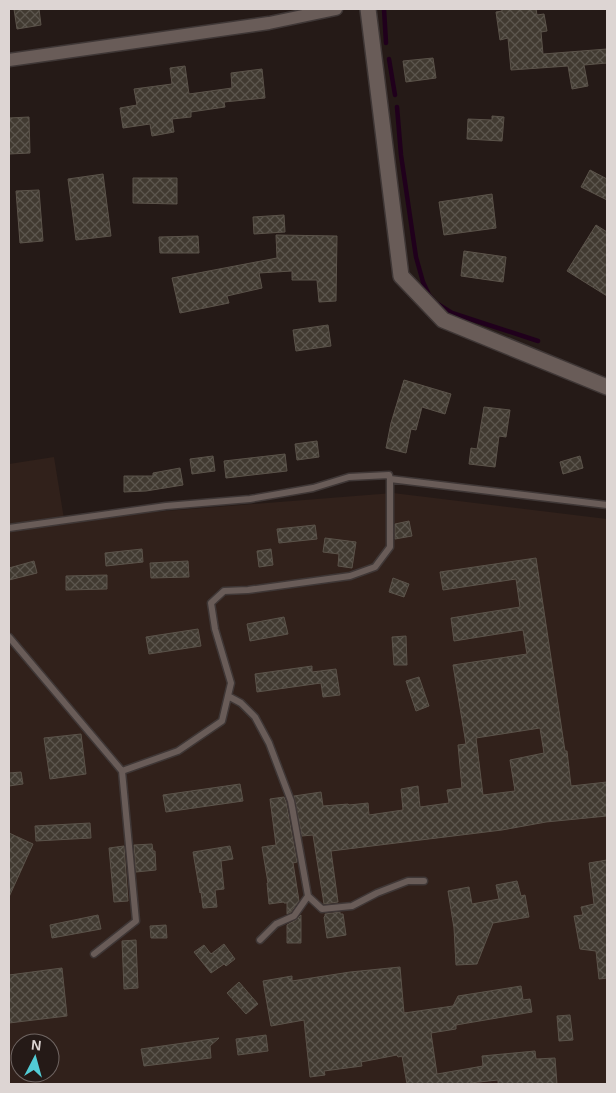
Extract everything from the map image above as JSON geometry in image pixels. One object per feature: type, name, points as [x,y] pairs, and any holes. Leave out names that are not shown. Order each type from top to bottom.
[{"type":"street","points":[[9,60],[269,23],[336,9]]},
{"type":"street","points":[[368,9],[401,276],[443,320],[607,387]]},
{"type":"lane","points":[[9,528],[166,506],[250,499],[313,488],[349,477],[389,475],[390,547],[375,567],[350,576],[248,590],[224,590],[211,604],[215,628],[231,683],[222,721],[178,751],[122,771]]},
{"type":"lane","points":[[390,479],[607,505]]},
{"type":"lane","points":[[9,637],[122,771],[136,921],[94,954]]},
{"type":"lane","points":[[228,696],[241,703],[255,717],[269,743],[291,801],[308,896],[322,909],[352,906],[377,893],[408,881],[424,881]]},
{"type":"lane","points":[[260,940],[276,924],[294,916],[308,896]]},
{"type":"shaded area","points":[[54,457],[64,519],[393,493],[607,519],[607,1084],[9,1084],[9,464]]},
{"type":"building","points":[[14,9],[39,9],[41,25],[17,29]]},
{"type":"building","points":[[502,9],[536,9],[537,15],[544,14],[547,31],[541,32],[543,54],[607,49],[607,63],[584,65],[588,86],[572,89],[568,66],[511,70],[508,38],[500,40],[496,12],[502,11]]},
{"type":"building","points":[[433,58],[436,78],[406,82],[403,61]]},
{"type":"building","points":[[185,66],[189,94],[232,88],[231,73],[262,69],[265,98],[224,102],[225,107],[191,112],[191,117],[172,119],[174,132],[152,136],[150,124],[123,128],[120,108],[137,105],[134,89],[172,84],[170,68]]},
{"type":"building","points":[[492,116],[504,117],[502,141],[467,139],[468,119],[492,120]]},
{"type":"building","points":[[29,117],[30,153],[9,154],[9,118]]},
{"type":"building","points":[[590,170],[607,179],[607,200],[581,187]]},
{"type":"building","points":[[103,174],[111,236],[76,240],[68,179]]},
{"type":"building","points":[[133,178],[177,178],[177,204],[133,203]]},
{"type":"building","points":[[39,190],[43,241],[20,243],[16,191]]},
{"type":"building","points":[[492,194],[496,228],[444,235],[439,202]]},
{"type":"building","points":[[284,215],[285,232],[254,234],[253,217]]},
{"type":"building","points":[[596,225],[607,232],[607,296],[567,271]]},
{"type":"building","points":[[276,235],[337,236],[336,301],[319,302],[317,280],[292,280],[292,271],[259,273],[262,288],[227,296],[229,303],[180,313],[172,278],[277,258]]},
{"type":"building","points":[[198,236],[199,253],[160,253],[159,237]]},
{"type":"building","points":[[464,251],[506,257],[503,282],[461,276]]},
{"type":"building","points":[[328,325],[331,346],[296,351],[293,330]]},
{"type":"building","points":[[404,380],[451,394],[445,414],[422,407],[416,430],[411,429],[406,453],[386,448],[391,423]]},
{"type":"building","points":[[484,407],[510,410],[506,437],[499,436],[495,467],[469,464],[471,448],[477,449]]},
{"type":"building","points":[[317,441],[319,457],[297,460],[295,444]]},
{"type":"building","points":[[285,454],[287,471],[226,478],[224,461]]},
{"type":"building","points":[[213,456],[215,471],[192,474],[190,459]]},
{"type":"building","points":[[580,456],[583,468],[563,474],[560,462]]},
{"type":"building","points":[[180,468],[183,485],[146,491],[124,492],[124,476],[153,476],[153,473]]},
{"type":"building","points":[[409,521],[412,536],[395,539],[395,524]]},
{"type":"building","points":[[315,525],[317,539],[279,543],[277,529]]},
{"type":"building","points":[[325,538],[356,542],[352,568],[338,566],[339,554],[323,552]]},
{"type":"building","points":[[142,549],[143,562],[106,566],[105,553]]},
{"type":"building","points":[[271,549],[273,565],[259,567],[257,551]]},
{"type":"building","points":[[536,558],[571,786],[607,782],[607,816],[546,822],[502,830],[331,851],[338,902],[324,904],[313,835],[302,836],[294,796],[321,792],[323,806],[368,803],[369,815],[403,810],[401,789],[418,786],[420,807],[449,803],[447,790],[462,788],[458,745],[466,744],[453,665],[527,654],[523,630],[454,641],[451,618],[520,607],[516,579],[443,590],[440,572]],"holes":[[[540,728],[544,753],[510,760],[515,791],[483,795],[476,738]]]},
{"type":"building","points":[[34,561],[37,573],[9,580],[9,568]]},
{"type":"building","points":[[188,561],[189,577],[151,578],[150,563]]},
{"type":"building","points":[[107,575],[107,589],[66,590],[66,576]]},
{"type":"building","points":[[393,578],[409,584],[404,597],[389,592]]},
{"type":"building","points":[[284,617],[288,634],[250,641],[247,624]]},
{"type":"building","points":[[198,629],[201,646],[149,654],[146,637]]},
{"type":"building","points":[[406,636],[407,665],[394,665],[392,637]]},
{"type":"building","points":[[312,666],[312,672],[336,669],[340,695],[323,697],[321,683],[257,692],[255,674]]},
{"type":"building","points":[[419,677],[429,706],[416,711],[406,681]]},
{"type":"building","points":[[81,734],[86,774],[50,779],[44,738]]},
{"type":"building","points":[[21,772],[23,784],[9,786],[9,773]]},
{"type":"building","points":[[240,784],[243,801],[166,812],[163,795]]},
{"type":"building","points":[[284,797],[297,862],[293,863],[299,901],[291,912],[287,914],[287,903],[269,904],[268,883],[262,847],[276,845],[270,799]]},
{"type":"building","points":[[90,823],[91,838],[36,841],[35,826]]},
{"type":"building","points":[[9,833],[33,844],[9,897]]},
{"type":"building","points":[[152,844],[153,851],[155,851],[156,870],[136,872],[134,845]]},
{"type":"building","points":[[124,846],[128,901],[114,902],[109,848]]},
{"type":"building","points":[[230,846],[233,859],[221,861],[224,889],[215,890],[217,907],[203,908],[193,852]]},
{"type":"building","points":[[607,860],[607,978],[599,979],[596,951],[580,949],[574,916],[583,915],[581,907],[594,904],[589,863]]},
{"type":"building","points":[[517,881],[521,896],[525,895],[529,917],[493,923],[477,964],[456,965],[454,928],[448,891],[469,887],[472,904],[499,899],[496,885]]},
{"type":"building","points":[[340,912],[340,914],[343,914],[346,935],[327,938],[325,914]]},
{"type":"building","points":[[98,915],[101,929],[52,938],[50,925]]},
{"type":"building","points":[[301,915],[301,943],[287,943],[287,925]]},
{"type":"building","points":[[166,925],[167,938],[151,938],[150,926]]},
{"type":"building","points":[[136,940],[138,988],[124,989],[122,941]]},
{"type":"building","points":[[224,944],[235,959],[226,966],[224,964],[211,973],[194,952],[204,945],[211,954]]},
{"type":"building","points":[[400,967],[404,1013],[453,1006],[458,996],[521,986],[523,1000],[530,999],[532,1012],[456,1025],[456,1029],[431,1033],[437,1074],[483,1066],[482,1056],[535,1051],[536,1059],[555,1058],[557,1084],[498,1084],[498,1080],[470,1084],[407,1084],[402,1056],[398,1057],[397,1055],[361,1062],[362,1066],[324,1071],[325,1075],[310,1077],[304,1020],[271,1026],[263,981],[292,976],[292,981]]},
{"type":"building","points":[[62,968],[67,1016],[9,1023],[9,975]]},
{"type":"building","points":[[239,982],[258,1004],[246,1014],[227,993]]},
{"type":"building","points":[[570,1015],[573,1040],[559,1041],[557,1016]]},
{"type":"building","points":[[266,1035],[268,1051],[238,1055],[236,1039]]},
{"type":"building","points":[[219,1038],[210,1046],[211,1058],[144,1066],[141,1049]]},
{"type":"waterway","points":[[384,9],[386,43]]},
{"type":"waterway","points":[[389,59],[395,95]]},
{"type":"waterway","points":[[397,107],[401,155],[416,257],[429,295],[436,303],[452,313],[538,341]]}]
